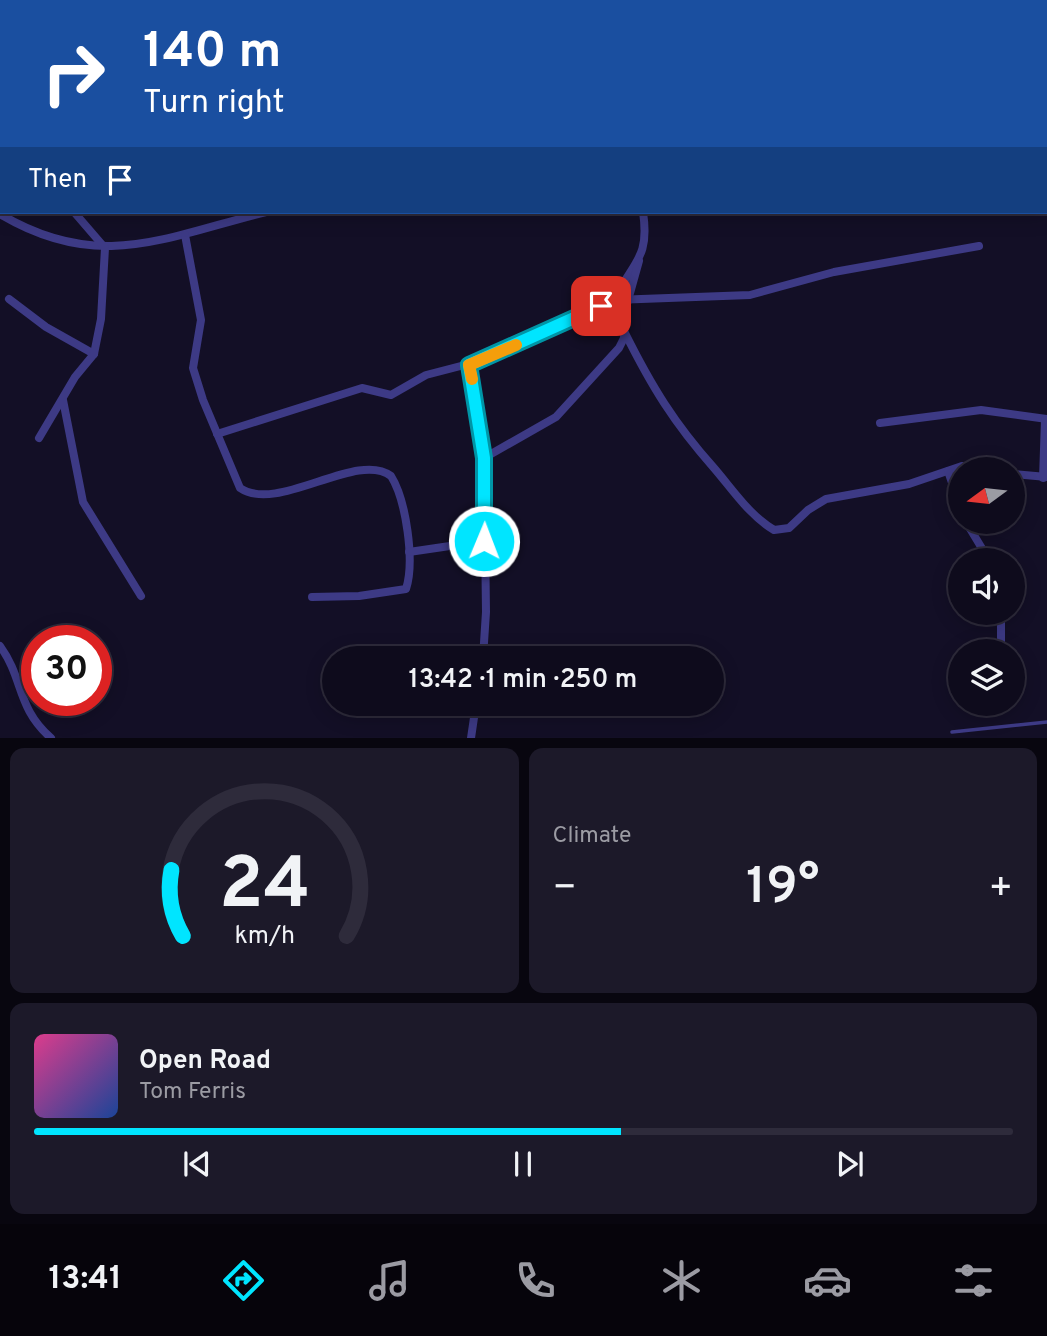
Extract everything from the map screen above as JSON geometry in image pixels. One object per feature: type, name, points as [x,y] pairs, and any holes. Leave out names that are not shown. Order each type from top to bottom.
[{"type":"street","points":[[0,214],[57,240],[105,248],[185,235],[259,214]]},
{"type":"street","points":[[39,438],[75,377],[94,354],[100,326],[105,248],[76,214]]},
{"type":"street","points":[[484,458],[556,417],[619,348],[625,333],[628,299],[646,243],[643,214]]},
{"type":"street","points":[[185,235],[201,320],[193,368],[236,483],[249,493],[315,484],[360,469],[384,471],[391,476],[402,500],[409,552],[406,589],[359,596],[312,597]]},
{"type":"street","points":[[217,434],[362,388],[391,395],[426,375],[469,365],[614,300],[750,295],[834,272],[979,246]]},
{"type":"street","points":[[614,300],[625,277],[640,257]]},
{"type":"street","points":[[9,299],[46,327],[94,354]]},
{"type":"street","points":[[625,333],[659,399],[693,446],[740,500],[774,530],[789,528],[808,510],[827,499],[909,484],[948,471]]},
{"type":"street","points":[[469,365],[484,458],[483,646]]},
{"type":"street","points":[[63,400],[83,502],[141,596]]},
{"type":"street","points":[[880,423],[981,410],[1046,419],[1045,477],[1026,475]]},
{"type":"street","points":[[409,552],[484,541]]},
{"type":"street","points":[[0,646],[11,664],[27,712],[51,737]]},
{"type":"street","points":[[471,737],[474,716]]},
{"type":"lane","points":[[952,732],[1047,722]]},
{"type":"slow traffic","points":[[472,379],[469,365],[516,345]]},
{"type":"route","points":[[484,541],[484,458],[475,388],[469,365],[601,306]]}]
